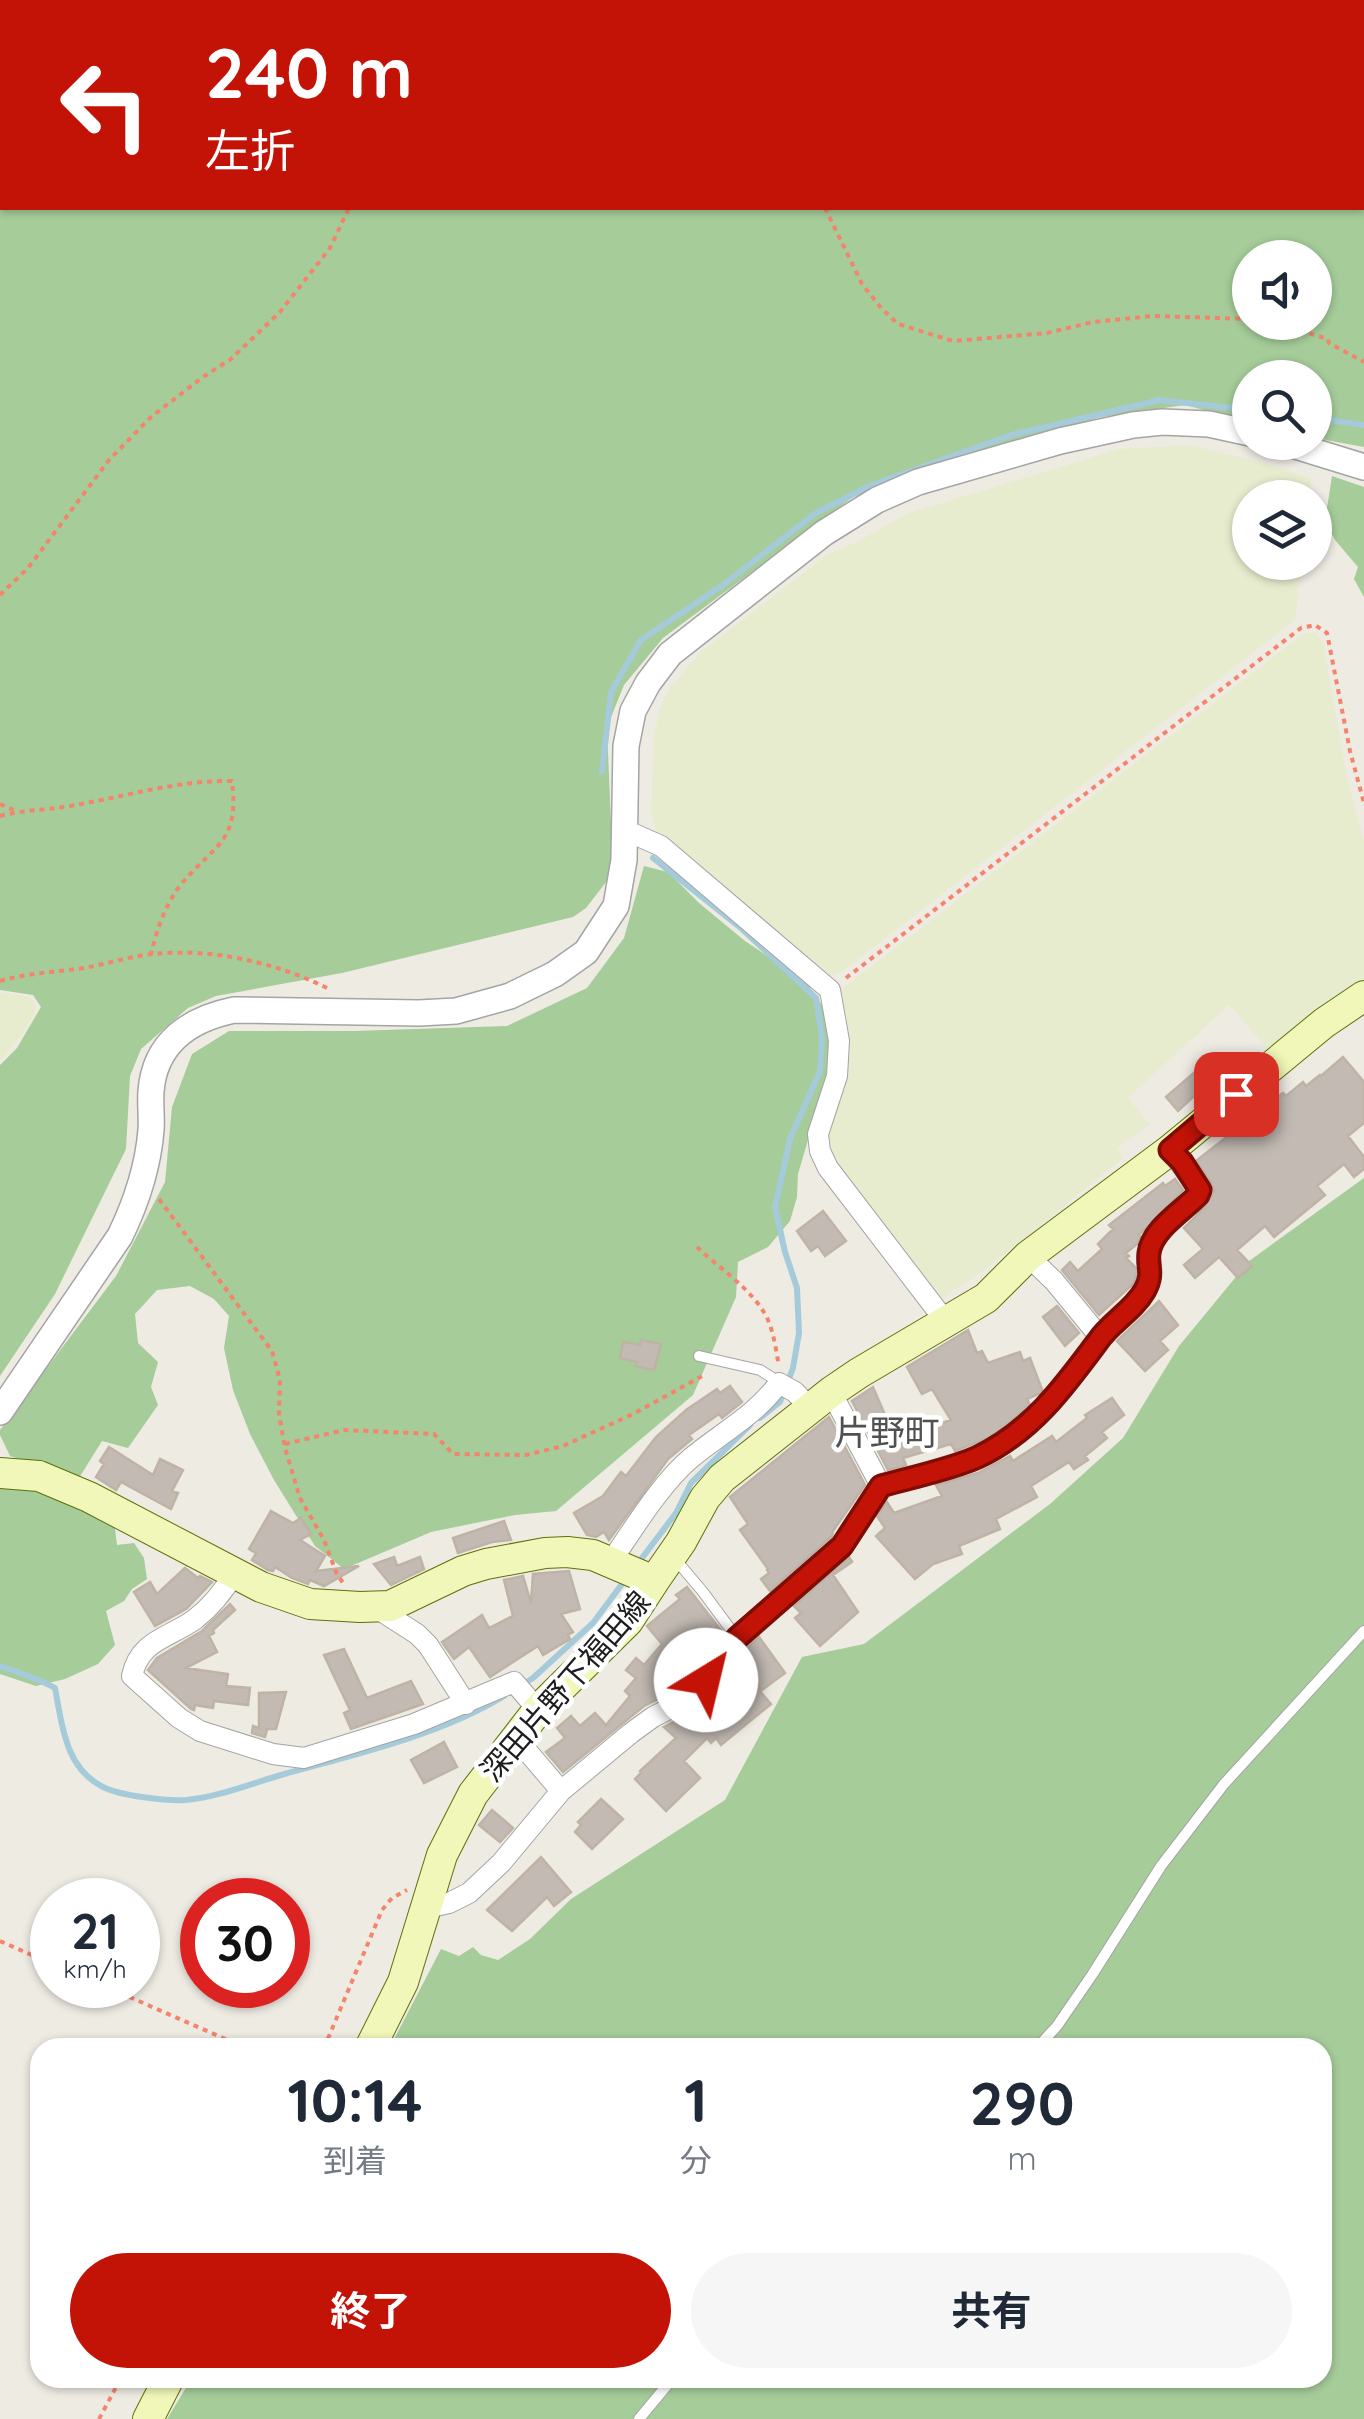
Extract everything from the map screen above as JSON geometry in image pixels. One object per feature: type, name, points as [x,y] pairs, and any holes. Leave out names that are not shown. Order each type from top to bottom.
[{"type":"main road","points":[[654,1582],[705,1498],[722,1478],[859,1373],[986,1298],[1028,1256],[1170,1150],[1324,1022],[1364,996]]},
{"type":"main road","name":"深田片野下福田線","points":[[0,1473],[39,1476],[89,1497],[262,1586],[310,1604],[390,1606],[463,1571],[517,1557],[567,1552],[593,1555],[654,1582],[628,1621],[538,1710],[473,1794],[442,1855],[403,1982],[375,2038]]},
{"type":"main road","points":[[148,2419],[165,2388]]},
{"type":"street","points":[[0,1412],[120,1236],[134,1208],[151,1130],[153,1074],[161,1055],[193,1022],[234,1010],[456,1011],[510,996],[555,974],[586,952],[616,906],[624,860],[626,746],[634,711],[648,683],[670,654],[824,534],[878,500],[918,482],[1060,441],[1132,425],[1162,422],[1232,429]]},
{"type":"street","points":[[1332,457],[1364,466]]},
{"type":"street","points":[[625,830],[661,846],[830,990],[838,1058],[818,1134],[820,1151],[828,1168],[946,1322]]},
{"type":"street","points":[[429,1899],[449,1904],[470,1893],[501,1863],[561,1791],[631,1732],[688,1699],[737,1638],[842,1546],[881,1486],[975,1459],[1016,1436],[1043,1411],[1100,1337],[1144,1290],[1151,1275],[1150,1247],[1198,1195],[1200,1190],[1170,1150]]},
{"type":"street","points":[[1028,1256],[1100,1337]]},
{"type":"street","points":[[610,1563],[688,1460],[766,1401],[780,1383],[821,1400],[881,1486]]},
{"type":"street","points":[[235,1572],[211,1605],[194,1620],[157,1640],[140,1654],[134,1665],[132,1676],[179,1718],[200,1731],[273,1754],[304,1758],[414,1724],[514,1682],[538,1710]]},
{"type":"street","points":[[368,1607],[417,1634],[466,1704]]},
{"type":"street","points":[[516,1738],[561,1791]]},
{"type":"lane","points":[[699,1356],[760,1370],[780,1383]]},
{"type":"lane","points":[[672,1556],[737,1638]]},
{"type":"lane","points":[[1046,2038],[1092,1976],[1161,1866],[1224,1784],[1364,1631]]},
{"type":"lane","points":[[639,2419],[665,2388]]},
{"type":"path","points":[[0,595],[28,568],[109,460],[151,417],[231,359],[280,312],[330,248],[348,210]]},
{"type":"path","points":[[826,210],[862,284],[882,309],[898,324],[953,340],[1047,333],[1093,322],[1153,316],[1232,318]]},
{"type":"path","points":[[1328,340],[1364,362]]},
{"type":"path","points":[[830,990],[1301,628],[1315,624],[1327,633],[1364,804]]},
{"type":"path","points":[[0,816],[65,808],[175,785],[232,781],[235,810],[228,833],[182,883],[167,907],[151,954]]},
{"type":"path","points":[[0,804],[18,812]]},
{"type":"path","points":[[0,981],[151,954],[198,953],[264,964],[329,990]]},
{"type":"path","points":[[144,1175],[272,1351],[280,1380],[278,1414],[300,1498],[324,1540],[336,1572],[368,1607]]},
{"type":"path","points":[[697,1247],[760,1306],[770,1323],[780,1383]]},
{"type":"path","points":[[285,1444],[344,1430],[434,1434],[453,1454],[526,1455],[563,1446],[618,1422],[698,1377],[744,1366]]},
{"type":"path","points":[[328,2038],[382,1910],[392,1898],[407,1890],[429,1899]]},
{"type":"path","points":[[0,1941],[30,1954]]},
{"type":"path","points":[[155,2008],[223,2038]]},
{"type":"path","points":[[99,2419],[116,2388]]},
{"type":"green space","points":[[0,210],[1364,210],[1364,447],[1332,441],[1332,360],[1232,360],[1232,417],[1185,405],[1101,417],[942,463],[853,497],[663,638],[624,685],[607,727],[613,873],[586,908],[573,917],[342,973],[216,996],[188,1008],[141,1049],[130,1076],[126,1149],[55,1294],[0,1376],[0,1065],[17,1048],[41,1007],[33,995],[0,990]]},
{"type":"green space","points":[[1189,445],[1232,455],[1232,460],[1252,460],[1311,478],[1232,480],[1232,580],[1300,580],[1295,620],[843,971],[831,976],[656,832],[651,812],[659,710],[670,687],[702,651],[828,554],[906,514],[1119,449]]},
{"type":"green space","points":[[1332,476],[1364,487],[1364,597],[1354,579],[1358,567],[1332,534]]},
{"type":"green space","points":[[1304,633],[1316,633],[1323,642],[1348,782],[1364,840],[1364,980],[1273,1055],[1229,1005],[1128,1098],[1150,1124],[1117,1148],[1123,1158],[989,1267],[941,1299],[826,1147],[839,995],[843,988]]},
{"type":"green space","points":[[644,866],[668,872],[745,941],[806,982],[822,1005],[829,1039],[828,1072],[798,1174],[790,1221],[768,1247],[738,1262],[736,1297],[693,1395],[556,1511],[431,1532],[344,1569],[315,1546],[250,1434],[233,1390],[224,1348],[229,1316],[214,1299],[190,1286],[157,1290],[135,1314],[138,1343],[158,1362],[151,1387],[158,1405],[128,1448],[102,1441],[79,1478],[10,1456],[0,1430],[116,1276],[165,1182],[172,1107],[192,1054],[229,1031],[507,1026],[587,988],[624,938]]},
{"type":"green space","points":[[0,992],[30,997],[36,1005],[22,1034],[0,1062]]},
{"type":"green space","points":[[1364,1178],[1364,2419],[167,2419],[186,2388],[1332,2388],[1332,2038],[395,2038],[441,1949],[459,1956],[473,1947],[481,1955],[498,1960],[530,1939],[571,1899],[725,1800],[802,1657],[864,1644],[1050,1504],[1123,1438],[1179,1346],[1249,1261]]},
{"type":"green space","points":[[0,1485],[67,1497],[114,1521],[117,1545],[134,1543],[144,1558],[147,1579],[132,1589],[124,1601],[106,1611],[115,1645],[98,1664],[65,1679],[36,1686],[0,1674]]},
{"type":"building","points":[[1216,1054],[1232,1072],[1201,1100],[1196,1094],[1178,1111],[1166,1097]]},
{"type":"building","points":[[1343,1057],[1364,1082],[1364,1123],[1348,1136],[1364,1157],[1364,1169],[1354,1177],[1344,1164],[1317,1186],[1325,1195],[1274,1237],[1265,1226],[1237,1250],[1252,1266],[1238,1278],[1219,1257],[1195,1278],[1184,1265],[1203,1249],[1184,1228],[1206,1206],[1214,1191],[1196,1161],[1283,1093],[1286,1096],[1303,1082],[1306,1086]]},
{"type":"building","points":[[1175,1179],[1183,1190],[1126,1253],[1138,1270],[1133,1284],[1099,1315],[1062,1270],[1070,1262],[1078,1271],[1102,1249],[1098,1244],[1113,1229],[1109,1225],[1163,1183],[1165,1186]]},
{"type":"building","points":[[823,1211],[846,1241],[825,1256],[818,1246],[811,1251],[797,1231]]},
{"type":"building","points":[[1159,1301],[1178,1325],[1160,1341],[1168,1350],[1145,1371],[1117,1341]]},
{"type":"building","points":[[1057,1306],[1079,1333],[1065,1346],[1043,1317]]},
{"type":"building","points":[[968,1330],[977,1353],[982,1351],[988,1363],[1020,1352],[1023,1361],[1030,1358],[1043,1392],[1027,1399],[1030,1405],[986,1439],[955,1451],[951,1444],[903,1458],[906,1465],[888,1470],[852,1401],[873,1387],[895,1438],[951,1420],[932,1389],[922,1394],[907,1367]]},
{"type":"building","points":[[641,1340],[661,1344],[654,1370],[620,1358],[623,1342],[640,1345]]},
{"type":"building","points":[[730,1386],[742,1402],[722,1418],[719,1414],[689,1435],[692,1439],[668,1459],[609,1540],[604,1532],[596,1537],[587,1535],[574,1513],[603,1496],[621,1472],[626,1476],[656,1437],[686,1410],[717,1389],[720,1393]]},
{"type":"building","points":[[1112,1398],[1124,1415],[1102,1432],[1107,1438],[1085,1456],[1088,1460],[1074,1469],[1069,1462],[1031,1486],[1037,1497],[996,1519],[1000,1529],[959,1546],[962,1554],[933,1564],[915,1579],[876,1536],[885,1528],[877,1516],[887,1502],[894,1513],[942,1496],[936,1485],[978,1473],[1010,1456],[1013,1461],[1052,1436],[1056,1442],[1087,1418],[1085,1415]]},
{"type":"building","points":[[829,1417],[865,1485],[832,1536],[770,1591],[761,1579],[769,1573],[768,1569],[740,1530],[748,1524],[730,1497]]},
{"type":"building","points":[[109,1447],[153,1475],[160,1459],[183,1470],[172,1491],[178,1493],[171,1509],[121,1482],[116,1490],[96,1477]]},
{"type":"building","points":[[271,1511],[293,1523],[301,1518],[311,1534],[300,1540],[325,1556],[316,1571],[359,1566],[324,1586],[292,1578],[275,1567],[268,1570],[252,1560],[256,1553],[249,1549]]},
{"type":"building","points":[[504,1521],[511,1540],[458,1553],[453,1538]]},
{"type":"building","points":[[394,1557],[397,1566],[420,1557],[424,1569],[391,1585],[374,1564]]},
{"type":"building","points":[[849,1557],[852,1562],[833,1575],[858,1612],[820,1646],[795,1618],[801,1613],[794,1606]]},
{"type":"building","points":[[185,1568],[212,1582],[186,1609],[155,1626],[134,1592],[150,1582],[157,1594]]},
{"type":"building","points":[[569,1571],[580,1609],[561,1614],[573,1632],[568,1635],[570,1639],[543,1655],[538,1646],[490,1677],[469,1647],[454,1659],[442,1642],[482,1615],[489,1628],[513,1616],[504,1580],[523,1576],[531,1603],[533,1574]]},
{"type":"building","points":[[687,1587],[723,1633],[683,1676],[688,1679],[680,1688],[644,1706],[563,1772],[546,1752],[565,1738],[557,1728],[571,1716],[580,1726],[595,1713],[606,1725],[630,1696],[625,1691],[636,1678],[626,1670],[636,1658],[644,1665],[662,1644],[647,1626],[680,1599],[676,1595]]},
{"type":"building","points":[[230,1604],[235,1610],[209,1636],[217,1652],[186,1668],[228,1674],[226,1686],[250,1688],[248,1705],[214,1701],[213,1708],[195,1705],[191,1709],[148,1670],[157,1658],[202,1631]]},
{"type":"building","points":[[759,1637],[785,1673],[762,1690],[738,1657]]},
{"type":"building","points":[[344,1649],[367,1698],[411,1681],[423,1704],[351,1729],[344,1713],[350,1710],[324,1655]]},
{"type":"building","points":[[752,1682],[771,1704],[721,1745],[716,1738],[711,1743],[707,1738],[684,1761],[700,1778],[666,1811],[635,1779],[676,1738],[664,1727],[718,1693],[730,1701]]},
{"type":"building","points":[[286,1692],[276,1729],[265,1729],[265,1737],[252,1733],[253,1726],[259,1728],[259,1693]]},
{"type":"building","points":[[444,1742],[457,1767],[424,1783],[411,1760]]},
{"type":"building","points":[[601,1799],[623,1819],[592,1849],[575,1832],[581,1825],[578,1822]]},
{"type":"building","points":[[492,1810],[513,1828],[500,1842],[479,1825]]},
{"type":"building","points":[[541,1857],[571,1892],[554,1906],[547,1897],[512,1931],[487,1910]]},
{"type":"waterway","points":[[602,772],[611,692],[641,640],[723,585],[816,513],[869,486],[1011,435],[1160,400],[1232,408]]},
{"type":"waterway","points":[[1332,420],[1364,425]]},
{"type":"waterway","points":[[653,858],[742,929],[816,998],[822,1038],[820,1071],[790,1139],[775,1207],[797,1288],[799,1333],[793,1368],[780,1402],[760,1418]]},
{"type":"waterway","points":[[636,1566],[676,1513],[691,1483],[750,1425]]},
{"type":"waterway","points":[[523,1684],[593,1623],[625,1580]]},
{"type":"waterway","points":[[0,1666],[55,1688],[67,1744],[90,1779],[121,1793],[167,1800],[222,1793],[396,1743],[453,1722],[504,1696]]},
{"type":"district","name":"片野町","points":[[887,1432]]},
{"type":"route","points":[[706,1680],[717,1659],[737,1638],[842,1546],[881,1486],[975,1459],[1016,1436],[1043,1411],[1100,1337],[1144,1290],[1151,1275],[1150,1247],[1198,1195],[1200,1190],[1170,1150],[1236,1094]]}]
